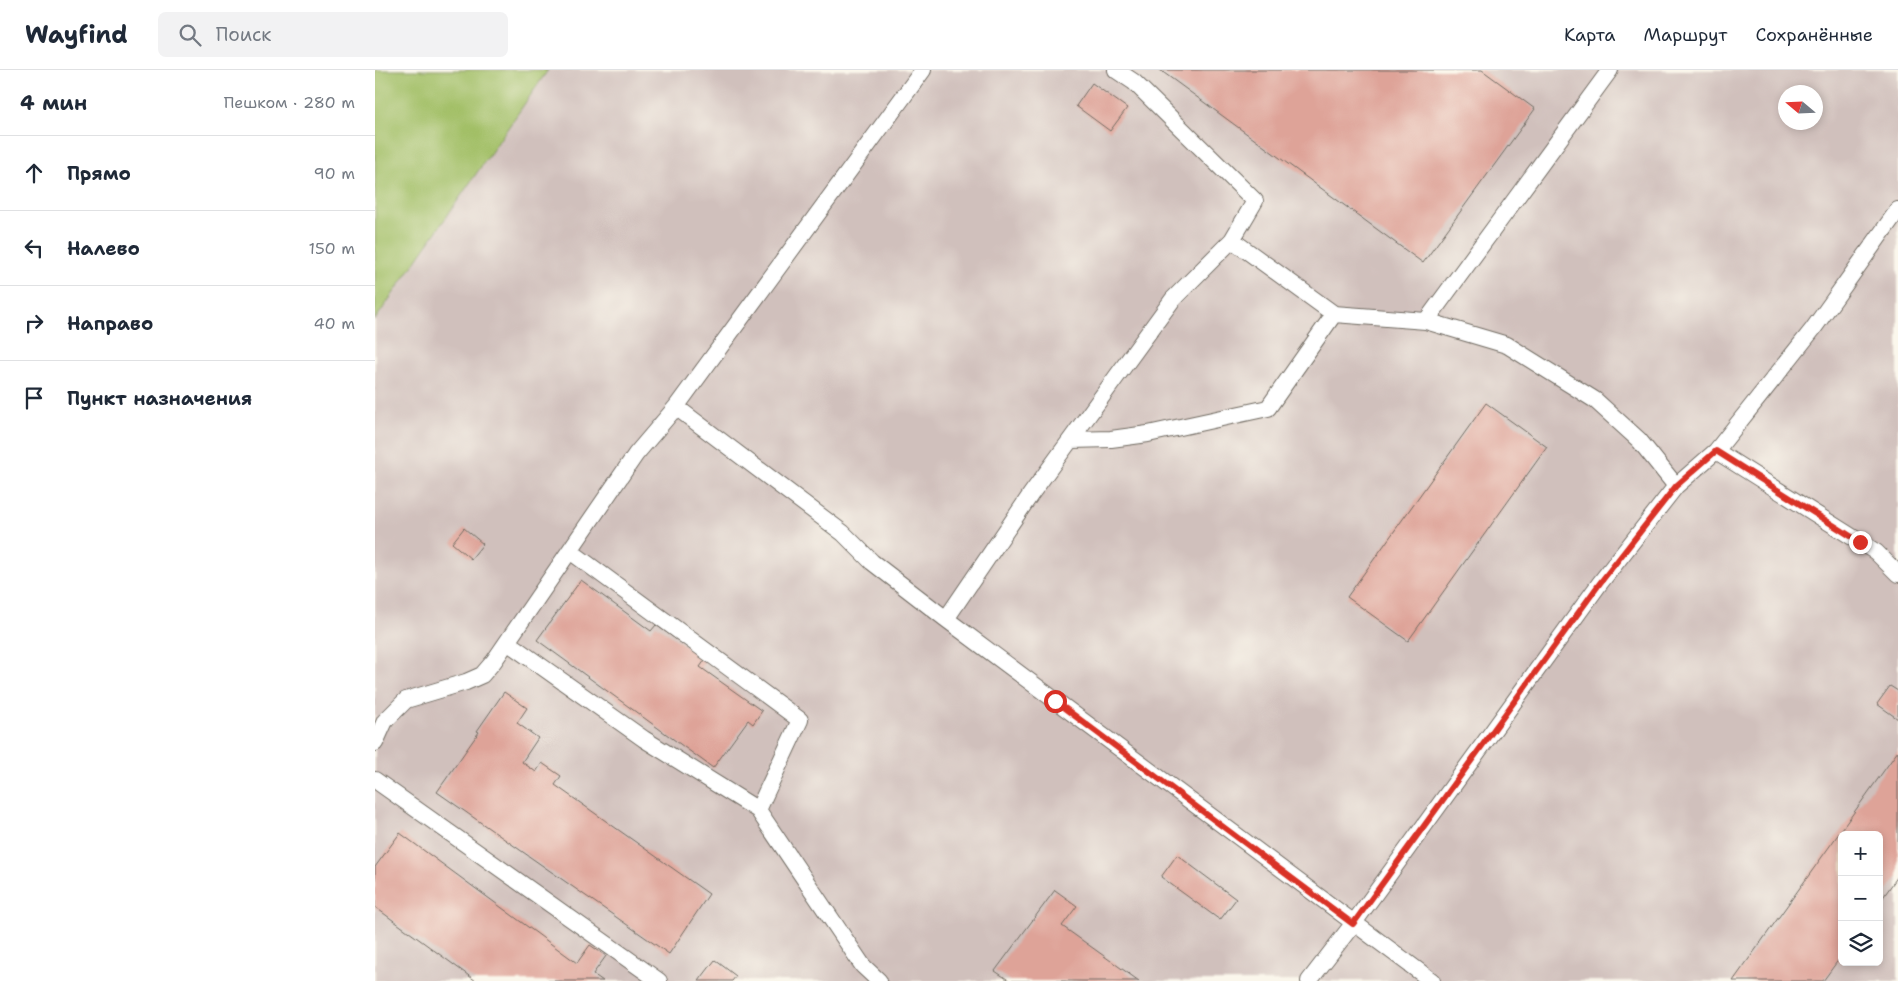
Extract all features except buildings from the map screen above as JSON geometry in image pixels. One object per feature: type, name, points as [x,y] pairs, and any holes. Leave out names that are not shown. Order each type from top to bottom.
[{"type":"lane","points":[[375,744],[385,721],[406,700],[466,682],[482,675],[507,642],[636,454],[676,407],[923,70]]},
{"type":"lane","points":[[946,619],[1031,494],[1173,299],[1231,240],[1255,201],[1134,82],[1116,70]]},
{"type":"lane","points":[[1426,321],[1609,70]]},
{"type":"lane","points":[[1309,981],[1353,924],[1600,583],[1676,486],[1716,451],[1813,330],[1898,210]]},
{"type":"lane","points":[[1231,240],[1334,314],[1426,321],[1507,345],[1595,400],[1639,440],[1676,486]]},
{"type":"lane","points":[[1071,440],[1111,439],[1148,434],[1268,408],[1334,314]]},
{"type":"lane","points":[[676,407],[843,533],[872,562],[946,619],[1432,981]]},
{"type":"lane","points":[[1716,451],[1876,552],[1898,574]]},
{"type":"lane","points":[[570,551],[800,720],[759,810]]},
{"type":"lane","points":[[507,642],[644,739],[759,810],[863,966],[879,981]]},
{"type":"lane","points":[[375,780],[659,981]]},
{"type":"shaded area","points":[[548,70],[1898,70],[1898,981],[375,981],[375,320]]},
{"type":"green space","points":[[375,70],[548,70],[375,320]]},
{"type":"route","points":[[1055,701],[1353,924],[1600,583],[1676,486],[1716,451],[1860,542]]}]
